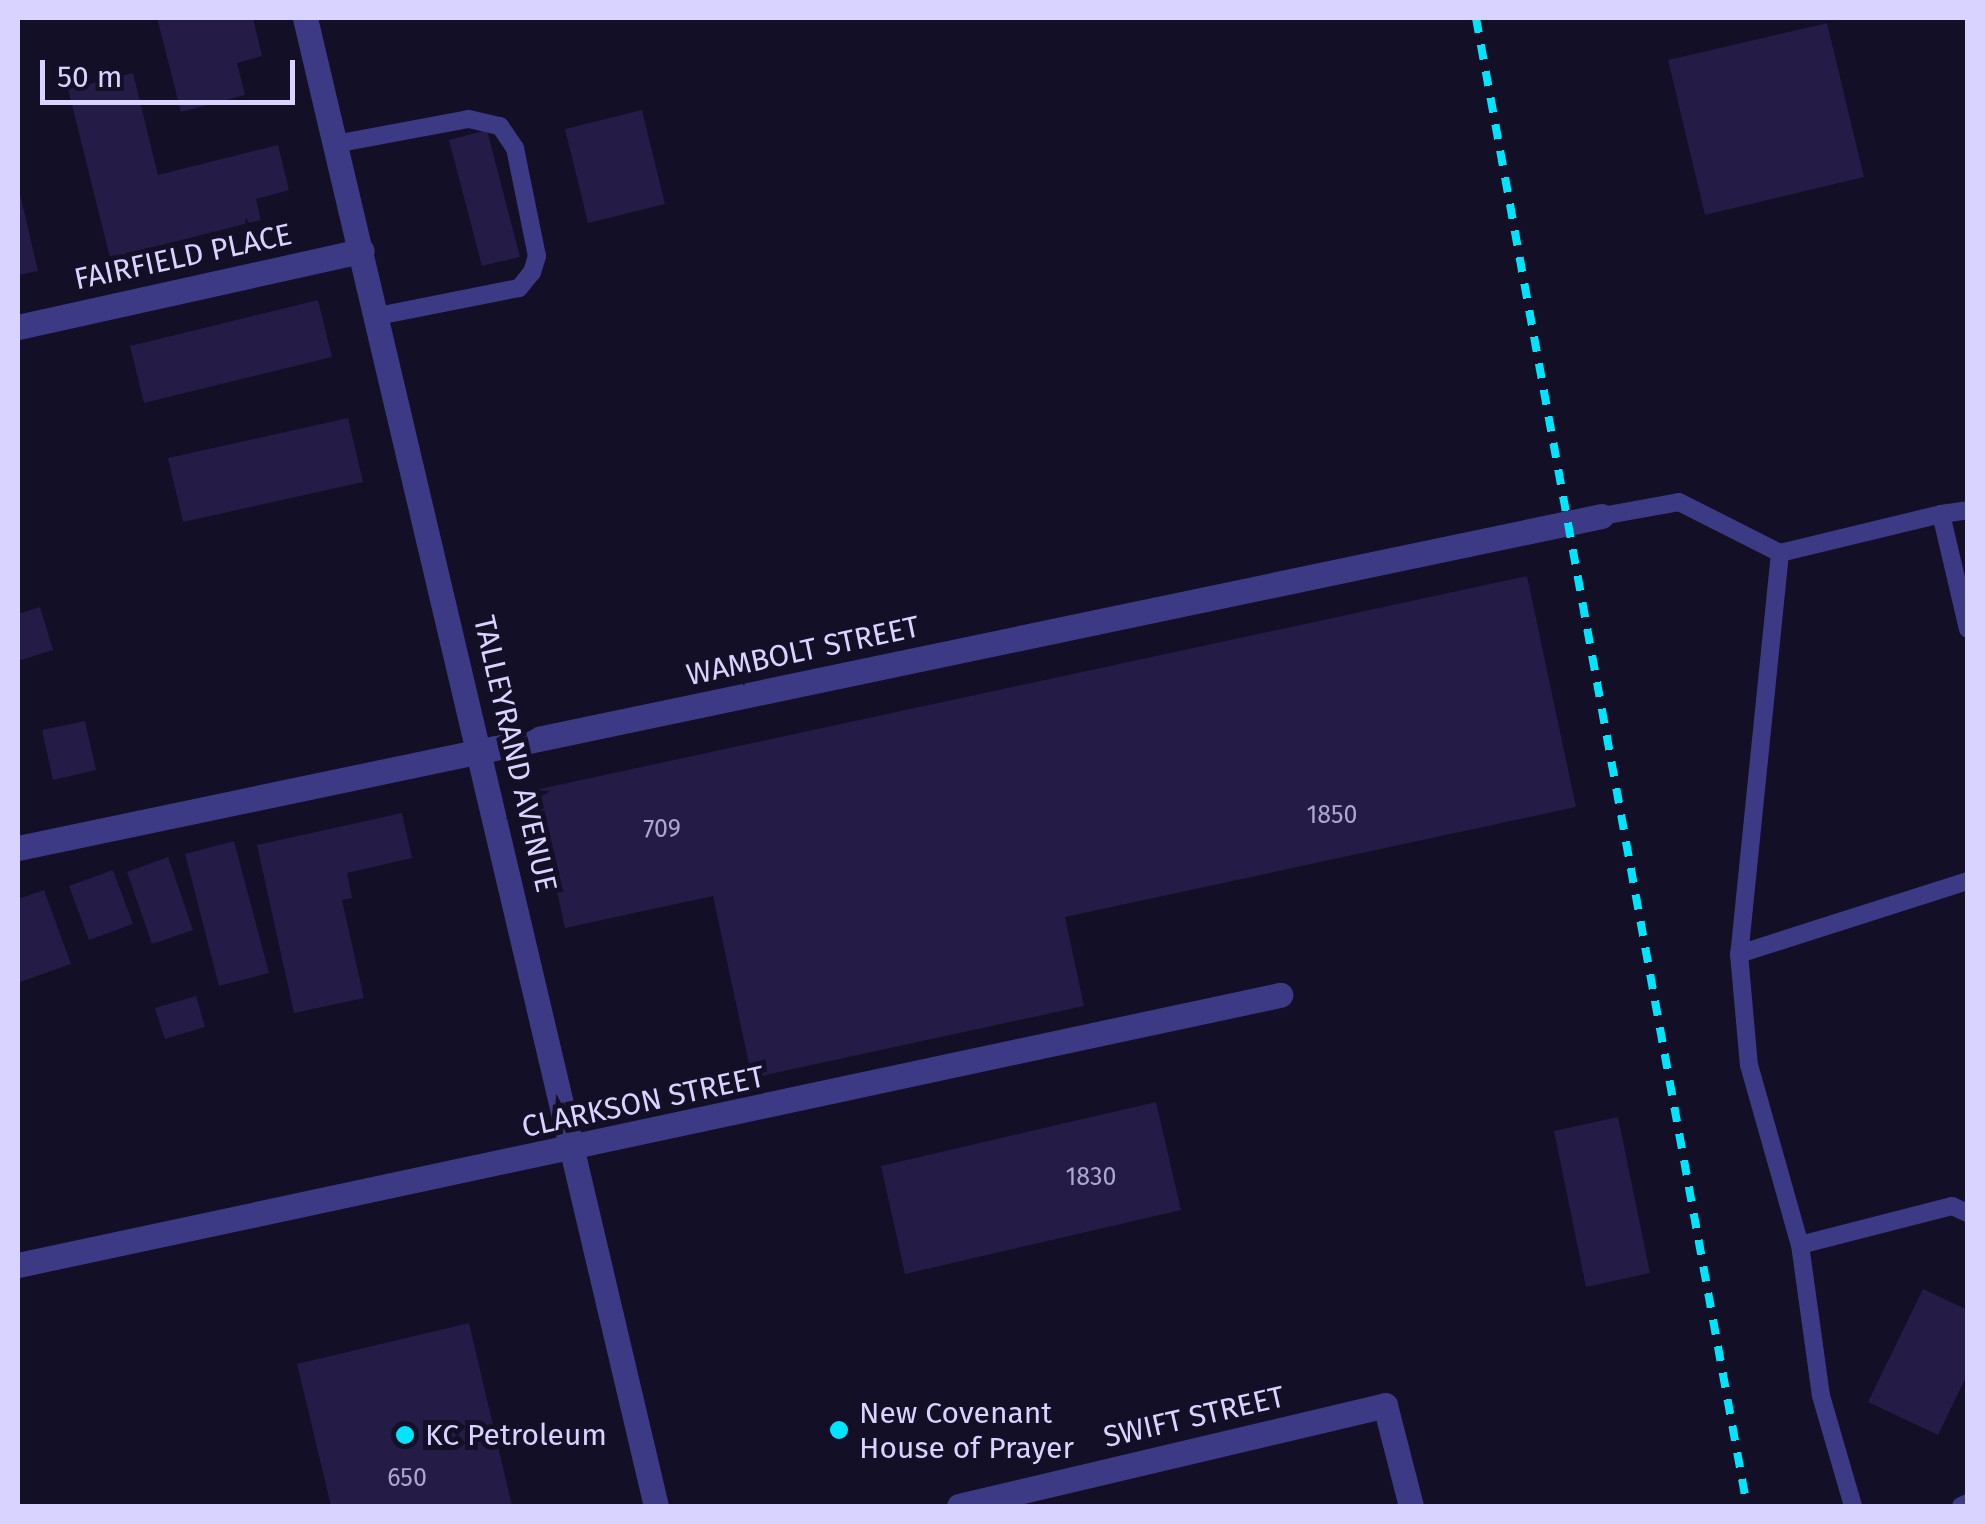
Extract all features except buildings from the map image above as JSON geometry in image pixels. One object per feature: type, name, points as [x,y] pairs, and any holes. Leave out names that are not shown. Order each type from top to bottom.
[{"type":"street","name":"TALLEYRAND AVENUE","points":[[304,18],[378,316],[656,1506]]},
{"type":"street","name":"FAIRFIELD PLACE","points":[[18,327],[362,251]]},
{"type":"street","name":"WAMBOLT STREET","points":[[18,848],[1602,516]]},
{"type":"street","name":"CLARKSON STREET","points":[[18,1266],[571,1152],[1280,995]]},
{"type":"street","name":"SWIFT STREET","points":[[958,1506],[1386,1405],[1411,1506]]},
{"type":"lane","points":[[335,144],[469,118],[500,126],[515,148],[538,256],[532,272],[519,288],[378,316]]},
{"type":"lane","points":[[1602,516],[1679,502],[1780,553],[1968,510]]},
{"type":"lane","points":[[1941,514],[1968,628]]},
{"type":"lane","points":[[1780,553],[1739,954],[1748,1065],[1800,1245],[1821,1396],[1853,1506]]},
{"type":"lane","points":[[1739,954],[1968,881]]},
{"type":"lane","points":[[1800,1245],[1952,1206],[1968,1213]]},
{"type":"railway","points":[[1476,18],[1747,1506]]},
{"type":"place","name":"New Covenant House of Prayer","points":[[839,1430]]},
{"type":"place","name":"KC Petroleum","points":[[405,1435]]}]
